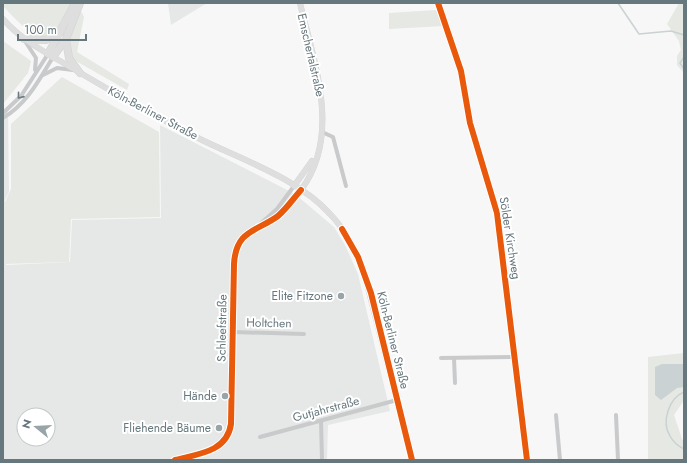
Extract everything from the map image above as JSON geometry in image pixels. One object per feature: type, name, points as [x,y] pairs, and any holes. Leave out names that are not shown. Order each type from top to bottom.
[{"type":"highway","points":[[50,55],[75,3]]},
{"type":"highway","points":[[50,55],[66,39],[80,3]]},
{"type":"highway","points":[[24,39],[46,40],[60,33]]},
{"type":"highway","points":[[66,39],[67,53],[71,62],[80,73]]},
{"type":"main road","name":"Emschertalstraße","points":[[300,3],[321,94],[322,132],[317,157],[306,183],[300,190]]},
{"type":"main road","name":"Köln-Berliner Straße","points":[[3,19],[24,39],[80,73],[185,131],[294,186],[330,214],[349,239],[358,257],[370,293],[412,460]]},
{"type":"main road","points":[[294,186],[309,167],[319,144]]},
{"type":"street","name":"Sölder Kirchweg","points":[[438,3],[459,63],[470,123],[497,213],[527,460]]},
{"type":"street","points":[[24,39],[36,58],[34,76]]},
{"type":"street","points":[[3,118],[20,105],[43,75],[50,55]]},
{"type":"street","points":[[3,112],[21,96],[50,55]]},
{"type":"street","points":[[43,75],[59,68],[80,73]]},
{"type":"street","points":[[322,132],[333,137],[346,186]]},
{"type":"street","name":"Schleefstraße","points":[[175,460],[215,448],[223,443],[228,436],[231,424],[236,252],[243,238],[277,209],[294,186]]},
{"type":"street","name":"Schleefstraße","points":[[258,226],[270,221],[282,212],[300,190]]},
{"type":"street","name":"Holtchen","points":[[233,332],[304,334]]},
{"type":"street","points":[[441,358],[514,357]]},
{"type":"street","points":[[454,358],[455,383]]},
{"type":"street","name":"Gutjahrstraße","points":[[260,437],[397,400]]},
{"type":"street","points":[[556,415],[560,460]]},
{"type":"street","points":[[616,415],[618,460]]},
{"type":"street","points":[[321,420],[322,460]]},
{"type":"shaded area","points":[[3,3],[71,3],[56,30],[50,35],[42,36],[27,29],[3,6]]},
{"type":"shaded area","points":[[168,3],[207,3],[171,25]]},
{"type":"shaded area","points":[[679,3],[684,3],[684,73],[677,65],[677,56],[681,50],[679,41],[667,24]]},
{"type":"shaded area","points":[[436,10],[443,26],[389,29],[389,13]]},
{"type":"shaded area","points":[[81,11],[84,17],[77,52],[129,84],[127,90],[74,60],[69,48],[73,29]]},
{"type":"shaded area","points":[[3,41],[31,61],[28,73],[3,104]]},
{"type":"shaded area","points":[[62,77],[159,132],[160,217],[71,219],[69,262],[3,264],[3,207],[11,189],[11,124]]},
{"type":"shaded area","points":[[8,111],[9,192],[5,200],[6,265],[70,262],[72,220],[161,218],[160,125],[295,194],[334,227],[345,245],[358,274],[390,411],[328,425],[327,460],[3,460],[3,112]]},
{"type":"shaded area","points":[[684,353],[684,400],[674,415],[684,441],[684,460],[648,460],[648,357]]},
{"type":"shaded area","points":[[662,364],[684,364],[684,387],[677,388],[661,400],[655,395],[655,367]]},
{"type":"waterway","points":[[618,3],[639,34],[671,31],[684,35]]},
{"type":"waterway","points":[[684,57],[680,63],[684,69]]},
{"type":"waterway","points":[[684,392],[674,399],[668,411],[666,424],[670,436],[684,449]]},
{"type":"cycle path","points":[[438,3],[461,71],[470,123],[497,213],[527,460]]},
{"type":"cycle path","points":[[175,460],[202,453],[218,446],[224,441],[228,433],[231,424],[234,264],[236,253],[239,244],[248,233],[278,216],[301,190]]},
{"type":"cycle path","points":[[342,229],[358,257],[371,293],[412,460]]},
{"type":"place","name":"Elite Fitzone","points":[[341,296]]},
{"type":"place","name":"Hände","points":[[225,396]]},
{"type":"place","name":"Fliehende Bäume","points":[[219,428]]}]
